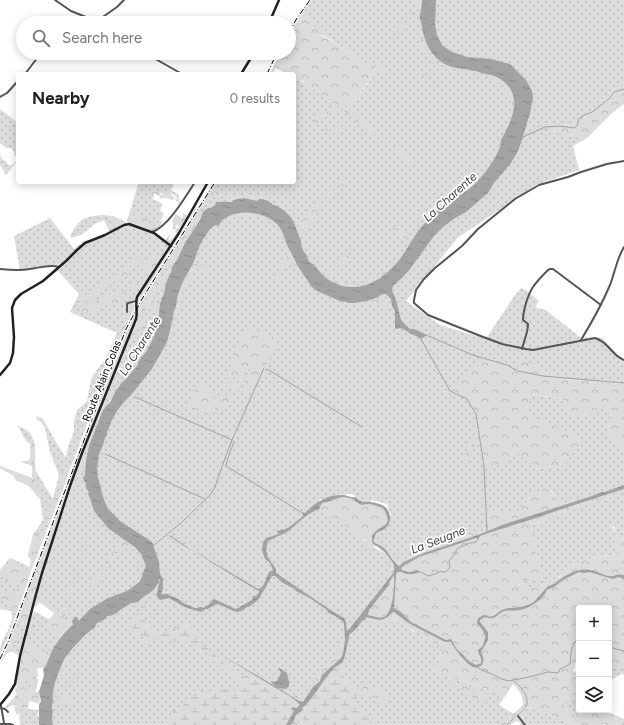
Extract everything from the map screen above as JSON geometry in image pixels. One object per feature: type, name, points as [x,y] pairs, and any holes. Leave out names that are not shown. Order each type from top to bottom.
[{"type":"street","points":[[55,0],[71,10],[86,16]]},
{"type":"street","points":[[102,16],[124,0]]},
{"type":"street","points":[[272,16],[280,0]]},
{"type":"street","points":[[27,72],[36,60]]},
{"type":"street","points":[[159,60],[179,72]]},
{"type":"street","points":[[242,72],[250,60]]},
{"type":"street","points":[[0,97],[16,83]]},
{"type":"street","points":[[624,161],[607,164],[539,185],[514,199],[478,229],[462,246],[424,279],[416,290],[414,300],[414,303],[428,315],[502,344],[533,350],[595,338],[601,340],[618,358],[624,360]]},
{"type":"street","points":[[151,232],[159,228],[177,209],[193,184]]},
{"type":"street","name":"Route Alain Colas","points":[[0,706],[15,684],[21,649],[42,573],[73,477],[136,319],[136,301],[183,227],[207,184]]},
{"type":"street","points":[[0,375],[10,363],[13,353],[14,336],[12,308],[15,300],[21,294],[43,280],[59,267],[85,243],[129,224],[151,232],[171,246]]},
{"type":"street","points":[[580,341],[601,305],[613,278],[620,253],[624,247]]},
{"type":"street","points":[[0,269],[29,270],[51,266],[59,267]]},
{"type":"street","points":[[522,349],[528,332],[528,324],[523,320],[523,316],[530,291],[548,270],[553,269],[601,305]]},
{"type":"street","points":[[127,312],[127,304],[136,301]]},
{"type":"street","points":[[0,706],[8,712]]},
{"type":"street","points":[[0,706],[1,718],[4,723]]},
{"type":"street","points":[[518,716],[525,725]]},
{"type":"street","points":[[0,724],[4,723],[13,725]]},
{"type":"green space","points":[[312,0],[624,0],[624,85],[612,90],[581,121],[572,125],[541,123],[545,130],[569,134],[580,142],[573,146],[579,170],[536,185],[456,239],[406,301],[440,325],[476,336],[487,337],[521,288],[526,290],[539,301],[535,307],[546,310],[581,338],[602,338],[617,355],[624,360],[624,384],[563,379],[541,371],[521,361],[515,374],[467,399],[476,414],[485,465],[516,451],[534,469],[556,466],[579,436],[526,415],[530,394],[563,399],[586,416],[599,407],[612,412],[607,438],[624,448],[624,540],[619,539],[614,526],[609,524],[620,554],[586,559],[561,571],[561,575],[541,586],[526,588],[521,586],[518,582],[520,580],[542,580],[531,526],[544,521],[545,519],[571,511],[577,507],[584,506],[587,503],[596,501],[601,497],[605,499],[611,496],[578,499],[561,504],[551,490],[533,493],[517,514],[486,530],[420,552],[395,565],[392,561],[393,564],[391,572],[373,598],[387,624],[394,619],[407,626],[412,631],[423,632],[421,641],[423,637],[440,645],[443,649],[433,669],[434,671],[492,692],[502,688],[504,689],[502,697],[504,698],[499,705],[514,714],[500,725],[49,725],[54,680],[70,645],[157,576],[67,630],[62,625],[54,611],[54,613],[40,602],[35,607],[34,606],[43,573],[76,473],[137,318],[138,308],[215,184],[296,184],[296,79],[322,94],[325,98],[340,107],[346,105],[349,106],[369,82],[370,76],[374,72],[380,57],[372,67],[321,34],[323,29],[311,26],[308,16],[304,16],[305,8]],"holes":[[[341,494],[353,495],[360,501],[371,502],[371,500],[387,504],[391,515],[374,534],[373,541],[375,545],[387,555],[376,549],[374,546],[373,549],[356,533],[323,511],[321,504],[317,504],[320,499],[325,500]]]},
{"type":"green space","points":[[414,0],[419,0],[419,6],[396,35],[396,32],[417,4],[414,3]]},
{"type":"green space","points":[[306,8],[306,10],[308,9],[304,16],[311,18],[311,26],[322,26],[323,29],[326,30],[321,35],[372,67],[382,56],[378,64],[382,66],[391,76],[376,66],[374,72],[369,78],[369,81],[350,104],[350,107],[345,106],[377,134],[373,134],[350,116],[336,132],[335,130],[348,115],[343,109],[317,120],[332,132],[335,132],[334,134],[316,122],[308,122],[308,120],[316,117],[319,113],[322,114],[339,107],[309,86],[306,88],[304,86],[304,81],[296,79],[296,72],[283,72],[276,68],[273,72],[271,72],[277,60],[296,60],[296,23]]},
{"type":"green space","points":[[421,40],[425,40],[426,43],[424,44],[424,47],[430,57],[434,55],[448,65],[468,70],[452,67],[449,68],[433,58],[436,63],[424,75],[433,82],[432,85],[422,76],[417,74],[421,73],[432,61],[429,57],[427,59],[425,57],[419,42]]},
{"type":"green space","points":[[485,74],[500,79],[507,85],[514,100],[514,107],[512,107],[503,83],[493,80]]},
{"type":"green space","points":[[624,85],[624,104],[612,113],[586,139],[580,142],[569,134],[544,130],[541,123],[572,125],[581,121],[612,90]]},
{"type":"green space","points":[[350,107],[363,117],[367,121],[351,109]]},
{"type":"green space","points":[[0,109],[16,121],[16,157],[14,155],[14,150],[6,148],[0,143]]},
{"type":"green space","points":[[381,136],[400,151],[400,154],[403,153],[414,163],[405,161],[380,140]]},
{"type":"green space","points":[[0,153],[3,160],[10,166],[16,161],[6,175],[0,165]]},
{"type":"green space","points":[[342,175],[347,175],[341,179],[343,185],[339,189],[340,190],[336,193],[340,185],[339,184],[335,187],[335,190],[332,190],[316,212],[314,211],[312,213],[316,218],[311,219],[309,216],[303,224],[304,226],[311,220],[310,225],[305,231],[299,229],[298,227],[301,222],[321,201]]},
{"type":"green space","points":[[138,184],[174,185],[168,196],[152,189],[151,198],[163,204],[160,210],[164,214],[157,226],[159,228],[153,231],[127,221]]},
{"type":"green space","points":[[216,184],[220,184],[216,189],[220,189],[222,192],[218,195],[213,192],[215,195],[212,195],[205,205],[207,196]]},
{"type":"green space","points":[[151,189],[160,192],[161,195],[164,194],[168,196],[171,190],[179,195],[179,201],[181,202],[176,201],[177,198],[172,193],[171,195],[176,199],[175,200],[166,198],[160,199],[159,195],[154,193],[154,198],[151,198],[149,195]]},
{"type":"green space","points":[[247,195],[258,197],[259,195],[268,197],[272,200],[267,201],[259,199],[257,201],[251,199],[232,202],[218,202],[220,199]]},
{"type":"green space","points":[[448,199],[453,200],[439,208],[432,217],[428,219],[412,241],[409,242],[404,239],[388,223],[406,234],[409,238],[414,237],[424,220]]},
{"type":"green space","points":[[132,205],[131,217],[134,215],[135,219],[137,216],[147,218],[149,214],[147,222],[149,225],[157,226],[161,220],[161,225],[151,231],[150,227],[143,224],[139,226],[127,221]]},
{"type":"green space","points":[[197,207],[137,304],[141,293]]},
{"type":"green space","points":[[198,212],[200,212],[197,218],[200,220],[196,227],[193,223],[192,226],[194,230],[182,243],[184,244],[177,260],[173,265],[167,266],[160,274],[160,272]]},
{"type":"green space","points":[[184,213],[188,216],[171,244],[169,244],[165,241],[169,235],[168,241],[173,238],[176,234],[175,230],[179,227],[177,224],[175,229],[173,229],[172,222],[176,214],[182,218]]},
{"type":"green space","points":[[248,213],[269,218],[278,224],[296,263],[310,283],[308,283],[294,264],[281,234],[269,220],[246,214],[234,216],[232,222],[228,220],[228,217],[234,214]]},
{"type":"green space","points":[[103,215],[113,216],[126,223],[110,232],[104,220],[95,224],[81,235],[72,238],[70,236],[77,225],[86,218]]},
{"type":"green space","points":[[113,216],[126,223],[110,232],[113,229],[114,222],[112,220],[105,220]]},
{"type":"green space","points":[[50,218],[74,249],[84,241],[92,239],[78,248],[59,265],[20,270],[14,236]]},
{"type":"green space","points":[[127,225],[151,233],[169,245],[135,300],[131,301],[135,307],[120,338],[0,655],[1,645],[12,620],[12,615],[11,611],[0,609],[0,570],[10,558],[30,567],[31,559],[28,556],[33,535],[43,520],[40,499],[29,486],[16,480],[13,475],[0,468],[0,466],[32,478],[31,465],[21,462],[30,459],[30,444],[17,425],[28,431],[35,445],[36,471],[53,499],[59,475],[50,452],[45,428],[41,422],[36,419],[37,416],[43,419],[66,458],[68,446],[74,432],[74,421],[77,410],[87,401],[91,379],[105,359],[117,333],[70,312],[79,294],[58,271],[35,288],[30,290],[37,286],[82,247]]},
{"type":"green space","points":[[161,254],[163,255],[152,273],[148,273],[148,270],[145,268],[138,268],[138,264],[135,263],[130,266],[126,273],[129,275],[124,276],[83,303],[77,300],[112,277],[135,255],[149,267],[150,265],[147,261],[152,260],[153,256],[156,258]]},
{"type":"green space","points":[[349,254],[350,256],[332,278],[339,282],[353,285],[360,284],[374,278],[386,269],[388,272],[374,282],[364,286],[358,288],[345,287],[327,279],[322,275],[306,255],[308,255],[311,260],[329,277],[331,272],[335,270]]},
{"type":"green space","points":[[286,256],[289,257],[285,269],[280,275],[281,280],[278,281],[276,280],[278,275],[276,272],[279,271],[279,267],[282,265]]},
{"type":"green space","points":[[196,263],[211,271],[210,272],[198,266],[196,267],[192,273],[193,277],[184,289],[176,320],[178,294],[186,276],[189,273],[189,270],[192,265]]},
{"type":"green space","points":[[164,274],[167,278],[164,279],[152,301],[160,304],[158,323],[156,327],[158,308],[151,305],[146,307],[146,310],[143,312],[140,309],[147,300],[147,295],[156,284],[157,278]]},
{"type":"green space","points":[[147,275],[150,275],[142,288],[139,289],[137,287],[124,292],[122,297],[123,300],[120,304],[117,305],[113,302],[110,303],[92,314],[81,310],[80,306],[84,306],[118,290],[123,291],[133,285],[141,283]]},
{"type":"green space","points":[[377,297],[378,301],[386,302],[393,307],[388,308],[371,304],[373,302],[371,301],[350,304],[349,303],[353,303]]},
{"type":"green space","points":[[131,301],[130,316],[118,344],[112,352],[119,332],[125,323],[126,316],[128,315],[127,304]]},
{"type":"green space","points":[[174,310],[173,326],[169,343],[163,355],[151,370],[167,342]]},
{"type":"green space","points":[[136,312],[135,317],[86,440],[121,345]]},
{"type":"green space","points":[[140,312],[142,324],[156,328],[155,336],[151,344],[141,357],[140,356],[147,347],[153,333],[143,330],[135,325],[135,321]]},
{"type":"green space","points":[[249,327],[278,339],[262,376],[257,384],[250,386],[250,391],[246,392],[244,390],[245,383],[240,378],[242,375],[247,378],[248,372],[251,368],[247,368],[242,374],[232,379],[225,377],[239,342]]},
{"type":"green space","points":[[488,356],[514,373],[521,361],[537,365],[541,371],[563,379],[624,384],[624,448],[607,438],[612,412],[599,407],[586,416],[569,417],[563,399],[530,394],[526,415],[580,436],[578,448],[560,469],[556,466],[534,469],[516,452],[495,468],[485,465],[479,434],[469,458],[465,459],[464,457],[478,425],[476,414],[467,399],[450,391]]},
{"type":"green space","points":[[107,362],[109,366],[103,383],[100,385],[99,381],[102,375],[100,370]]},
{"type":"green space","points":[[236,378],[238,378],[237,383],[241,387],[241,390],[236,390],[234,387],[231,389],[228,388],[223,384],[227,384],[229,379],[232,385]]},
{"type":"green space","points":[[198,384],[212,391],[213,396],[211,396],[214,402],[215,397],[217,398],[221,395],[232,396],[236,400],[232,402],[230,401],[228,408],[224,409],[224,411],[219,415],[214,413],[215,408],[213,406],[211,412],[193,411],[189,408],[188,404],[190,403]]},
{"type":"green space","points":[[119,386],[120,387],[110,402],[103,409],[91,439],[87,455],[85,475],[83,475],[83,465],[76,477],[76,483],[73,485],[74,489],[70,490],[93,426],[108,391],[112,393]]},
{"type":"green space","points":[[225,428],[227,432],[233,430],[236,433],[232,442],[222,436],[225,436],[222,434]]},
{"type":"green space","points":[[20,429],[29,439],[31,438],[35,445],[34,472],[36,479],[35,482],[42,493],[42,497],[40,499],[29,486],[16,480],[13,475],[0,468],[0,466],[32,478],[32,467],[21,462],[30,459],[30,444],[26,441]]},
{"type":"green space","points":[[86,440],[67,489],[70,480]]},
{"type":"green space","points":[[58,468],[60,472],[66,473],[68,476],[47,527],[52,501],[59,490],[58,486],[60,476]]},
{"type":"green space","points":[[544,489],[550,490],[561,504],[578,499],[580,494],[588,495],[593,498],[610,493],[611,498],[601,498],[604,502],[603,503],[596,501],[588,503],[584,506],[577,507],[571,511],[545,519],[544,521],[531,526],[542,580],[520,580],[518,582],[520,586],[524,585],[526,588],[541,586],[561,576],[561,571],[586,559],[620,554],[614,540],[609,524],[610,523],[619,539],[624,540],[624,666],[614,668],[612,670],[612,605],[576,605],[576,662],[573,671],[576,672],[576,684],[573,687],[574,689],[570,690],[572,693],[570,697],[572,699],[570,700],[568,698],[566,702],[563,703],[568,712],[572,709],[574,711],[572,713],[574,716],[571,718],[572,720],[576,716],[576,713],[611,713],[624,719],[624,725],[605,725],[604,723],[603,725],[576,725],[523,705],[520,693],[513,684],[504,698],[500,696],[503,688],[500,691],[492,692],[434,671],[433,669],[443,649],[440,645],[431,640],[427,641],[426,638],[423,637],[420,642],[424,633],[421,634],[414,631],[395,619],[387,624],[368,622],[365,620],[364,617],[373,598],[372,597],[389,575],[392,564],[395,565],[420,552],[486,530],[485,508],[517,514],[533,493]]},
{"type":"green space","points":[[66,492],[50,544],[49,553],[52,551],[51,559],[47,567],[45,567],[48,557],[44,562],[27,622],[23,625],[23,619],[20,630],[18,630],[15,628]]},
{"type":"green space","points":[[344,497],[354,500],[361,505],[370,504],[382,507],[387,512],[387,524],[374,532],[374,546],[372,550],[370,550],[366,541],[322,511],[322,503]]},
{"type":"green space","points":[[90,498],[98,518],[92,512],[92,508],[86,502]]},
{"type":"green space","points":[[191,509],[193,510],[193,513],[172,534],[176,539],[186,543],[187,548],[170,538],[167,538],[167,540],[177,547],[165,541],[156,546],[160,555],[162,572],[166,579],[165,593],[161,594],[163,589],[163,579],[160,574],[159,562],[152,541],[155,539],[158,540]]},
{"type":"green space","points":[[98,518],[107,528],[132,546],[144,562],[132,548],[122,545],[112,562],[99,578],[96,587],[92,589],[90,587],[91,583],[101,574],[109,558],[121,541],[101,525]]},
{"type":"green space","points":[[39,527],[36,534],[39,534],[44,529],[46,532],[32,568],[30,567],[31,559],[28,556],[33,535]]},
{"type":"green space","points":[[87,536],[73,591],[66,611],[71,593],[61,585],[72,590]]},
{"type":"green space","points":[[10,558],[15,560],[11,562],[12,563],[22,567],[30,574],[20,603],[14,614],[12,606],[0,597],[0,591],[7,595],[18,589],[18,587],[24,582],[22,581],[10,584],[6,582],[5,578],[1,576],[0,578],[0,570]]},
{"type":"green space","points":[[37,598],[55,611],[61,612],[63,616],[65,608],[68,606],[62,625],[65,627],[67,620],[69,621],[73,614],[74,615],[68,626],[69,628],[64,633],[62,631],[58,631],[57,628],[54,630],[59,633],[59,635],[55,635],[39,619],[33,616],[33,614],[48,625],[52,622],[54,611],[37,600]]},
{"type":"green space","points":[[142,605],[145,606],[144,611],[141,614],[141,618],[144,618],[146,625],[148,623],[150,624],[154,631],[164,633],[177,630],[156,615],[155,609],[157,615],[177,628],[183,625],[190,626],[201,643],[203,642],[203,644],[209,648],[204,654],[201,652],[196,652],[190,643],[185,642],[158,638],[144,643],[144,637],[137,635],[129,625],[131,618],[140,613],[139,609]]},
{"type":"green space","points":[[34,611],[48,619],[50,619],[53,615],[64,632],[55,645],[50,657],[24,650],[23,673],[20,682],[16,684],[20,661]]},
{"type":"green space","points":[[23,619],[22,625],[27,622],[19,655],[12,652],[7,653],[10,650],[11,642],[16,634],[13,633],[15,628],[18,630]]},
{"type":"green space","points":[[33,619],[34,621],[28,643],[49,653],[48,655],[45,655],[45,653],[40,651],[40,654],[50,657],[45,668],[37,669],[38,676],[36,678],[38,680],[35,691],[38,692],[40,689],[39,704],[23,701],[22,699],[21,693],[31,687],[29,682],[35,681],[34,679],[26,679],[24,687],[21,692],[19,692],[23,704],[25,705],[23,711],[20,707],[20,717],[23,718],[23,725],[20,725],[19,713],[17,715],[15,705],[7,708],[5,707],[17,694],[15,690],[17,687],[16,684],[18,681],[20,682],[23,673],[19,671],[23,662],[21,656],[24,650],[28,651],[29,649],[24,644],[30,620]],"holes":[[[31,687],[35,687],[33,691],[31,690]]]},
{"type":"green space","points":[[13,633],[19,634],[16,643],[11,642],[11,648],[1,662]]},
{"type":"green space","points":[[342,638],[345,640],[343,654],[340,659],[322,675],[320,681],[316,684],[314,681],[315,679],[328,663],[335,659],[334,657]]},
{"type":"green space","points":[[210,650],[222,662],[239,674],[244,676],[250,674],[244,668],[295,699],[300,704],[297,708],[295,708],[286,725],[204,725],[195,721],[202,725],[167,725],[174,710],[177,712],[181,711],[187,700],[201,690],[208,692],[218,688],[221,690],[229,690],[231,692],[241,684],[231,675],[220,669],[216,663],[206,656]]},
{"type":"green space","points":[[69,653],[61,675],[80,684],[66,680],[59,676],[56,688],[58,690],[56,697],[54,697],[54,687],[56,680],[60,668]]},
{"type":"green space","points":[[339,665],[344,669],[343,672],[340,672],[340,674],[352,687],[359,691],[356,703],[357,707],[364,712],[364,716],[373,719],[373,716],[376,716],[378,719],[371,720],[367,725],[308,724],[298,714],[303,710],[301,708],[305,705],[330,672]]},
{"type":"green space","points":[[624,666],[624,674],[612,679],[612,670]]},
{"type":"green space","points":[[26,679],[34,679],[36,681],[31,681],[35,687],[33,691],[31,690],[31,687],[21,693],[22,699],[29,701],[28,709],[39,710],[37,716],[39,717],[39,725],[20,725],[23,718],[20,718],[20,706],[23,711],[24,709],[19,692],[24,687]]},
{"type":"green space","points":[[576,679],[576,713],[577,713],[572,720],[572,713],[574,712],[568,712],[563,707],[563,703],[570,697],[570,690]]},
{"type":"green space","points":[[445,680],[490,696],[484,703],[446,682]]},
{"type":"green space","points":[[364,682],[367,684],[372,684],[374,688],[376,687],[388,694],[389,696],[386,701],[382,703],[362,693]]},
{"type":"green space","points":[[309,685],[315,685],[303,701],[299,701],[293,697],[297,694],[300,693],[301,695],[306,692],[311,687]]},
{"type":"green space","points":[[64,696],[72,698],[72,703],[60,705],[56,703],[56,697]]},
{"type":"green space","points":[[523,705],[527,707],[525,709],[521,707]]},
{"type":"green space","points":[[521,707],[525,709],[521,716],[527,725],[521,725],[518,721],[516,721],[511,725],[500,725]]},
{"type":"green space","points":[[528,707],[576,725],[527,725],[521,715]]},
{"type":"water","points":[[422,0],[436,0],[435,24],[437,35],[442,45],[450,51],[467,57],[491,59],[510,64],[526,80],[532,91],[533,98],[521,143],[511,163],[494,183],[488,193],[466,212],[443,227],[434,236],[410,269],[393,286],[392,290],[401,320],[410,329],[414,329],[427,335],[421,339],[400,328],[395,328],[395,311],[392,306],[391,299],[386,294],[382,294],[367,301],[348,303],[317,291],[312,287],[299,268],[281,230],[272,220],[260,214],[253,213],[239,213],[227,217],[219,226],[216,225],[211,228],[203,240],[197,251],[195,260],[180,288],[167,342],[151,370],[123,403],[112,420],[99,454],[97,469],[103,497],[108,509],[120,521],[152,542],[159,562],[160,574],[163,579],[163,589],[161,594],[167,594],[175,597],[185,604],[195,608],[203,608],[214,599],[236,609],[252,600],[253,596],[256,596],[259,591],[187,547],[258,589],[264,584],[269,572],[273,570],[270,563],[263,555],[263,542],[269,537],[279,534],[276,530],[283,530],[294,524],[303,516],[301,512],[305,513],[313,505],[327,497],[344,495],[356,497],[361,501],[377,503],[384,506],[390,514],[390,521],[386,528],[376,533],[373,542],[385,549],[399,566],[406,561],[424,553],[478,535],[502,525],[624,485],[624,489],[480,536],[478,540],[476,538],[419,557],[401,568],[402,570],[408,572],[417,570],[421,572],[405,574],[397,572],[394,608],[401,612],[411,622],[446,640],[451,639],[456,648],[469,661],[476,665],[481,663],[478,650],[481,648],[485,639],[484,632],[477,623],[478,618],[484,615],[491,617],[507,608],[531,604],[548,586],[576,571],[590,570],[608,576],[619,574],[624,575],[624,579],[618,577],[613,579],[590,572],[579,572],[547,590],[536,603],[528,607],[520,610],[504,611],[494,618],[485,617],[480,620],[488,632],[488,640],[481,652],[483,663],[479,667],[473,667],[467,663],[457,652],[451,642],[445,642],[414,626],[394,612],[381,620],[366,617],[365,620],[362,621],[349,635],[345,658],[326,678],[302,708],[303,710],[296,715],[293,722],[298,725],[292,723],[291,725],[286,725],[294,711],[291,709],[293,707],[297,708],[300,705],[289,696],[218,653],[275,686],[270,681],[277,681],[281,673],[278,667],[287,673],[289,686],[286,689],[278,688],[303,702],[313,687],[320,681],[322,675],[340,659],[343,654],[345,640],[343,621],[310,598],[283,583],[275,576],[272,576],[260,598],[249,607],[242,611],[236,612],[218,604],[201,612],[187,608],[169,598],[160,600],[156,595],[160,580],[159,579],[159,583],[151,592],[138,602],[131,603],[115,614],[107,616],[105,619],[96,624],[95,627],[71,650],[63,662],[54,686],[52,706],[53,725],[39,725],[39,705],[41,701],[39,692],[44,675],[43,670],[56,644],[73,625],[72,621],[75,617],[77,617],[79,621],[90,609],[108,598],[127,591],[140,581],[146,566],[141,554],[136,548],[108,528],[94,511],[83,477],[85,475],[89,446],[103,410],[110,403],[121,383],[137,366],[154,337],[158,323],[160,304],[172,267],[200,220],[203,212],[208,208],[215,206],[216,202],[232,202],[233,200],[244,198],[257,201],[259,199],[268,201],[284,210],[290,216],[309,262],[329,280],[339,285],[359,287],[377,280],[386,274],[400,259],[422,226],[439,208],[476,183],[495,157],[514,109],[513,94],[509,87],[497,77],[476,71],[451,67],[443,63],[434,55],[427,45],[420,20]],"holes":[[[344,497],[352,499],[361,505],[370,504],[383,508],[388,521],[373,534],[372,542],[384,551],[394,565],[394,572],[347,631],[344,618],[276,573],[276,569],[267,556],[266,551],[268,541],[289,531],[308,515],[319,509],[322,503]],[[394,575],[393,598],[387,615],[380,618],[368,615],[369,610],[389,585]]]},
{"type":"waterway","points":[[523,137],[545,127],[560,126],[574,128],[577,126],[579,119],[584,115],[592,112],[610,98],[614,92],[624,89]]},
{"type":"waterway","points":[[426,335],[473,355],[507,365],[518,371],[543,376],[624,383]]},
{"type":"waterway","points":[[421,339],[450,391],[467,399],[476,414],[484,466],[487,532]]},
{"type":"waterway","points":[[154,545],[181,523],[210,495],[215,487],[232,440],[264,368]]},
{"type":"waterway","points":[[267,369],[362,427]]},
{"type":"waterway","points":[[135,397],[232,440]]},
{"type":"waterway","points":[[234,442],[226,466],[301,512]]},
{"type":"waterway","points":[[105,454],[205,499]]},
{"type":"waterway","points":[[170,536],[188,548]]},
{"type":"waterway","points":[[421,572],[428,576],[441,571],[446,572],[450,567],[449,561],[456,553],[456,550],[470,543],[476,542],[478,539]]},
{"type":"waterway","points":[[476,667],[508,681],[548,672],[558,673],[560,669],[570,664],[572,647],[576,641]]},
{"type":"waterway","points":[[612,648],[624,651]]},
{"type":"waterway","points":[[514,681],[524,691],[527,698],[526,707],[518,715]]},
{"type":"waterway","points":[[507,725],[515,717]]},
{"type":"railway","points":[[296,20],[310,0]]},
{"type":"railway","points":[[268,72],[274,60]]},
{"type":"railway","points":[[0,659],[8,642],[126,329],[142,299],[214,184]]},
{"type":"water label","name":"La Charente","points":[[450,197]]},
{"type":"water label","name":"La Charente","points":[[140,346]]},
{"type":"water label","name":"La Seugne","points":[[438,540]]}]
